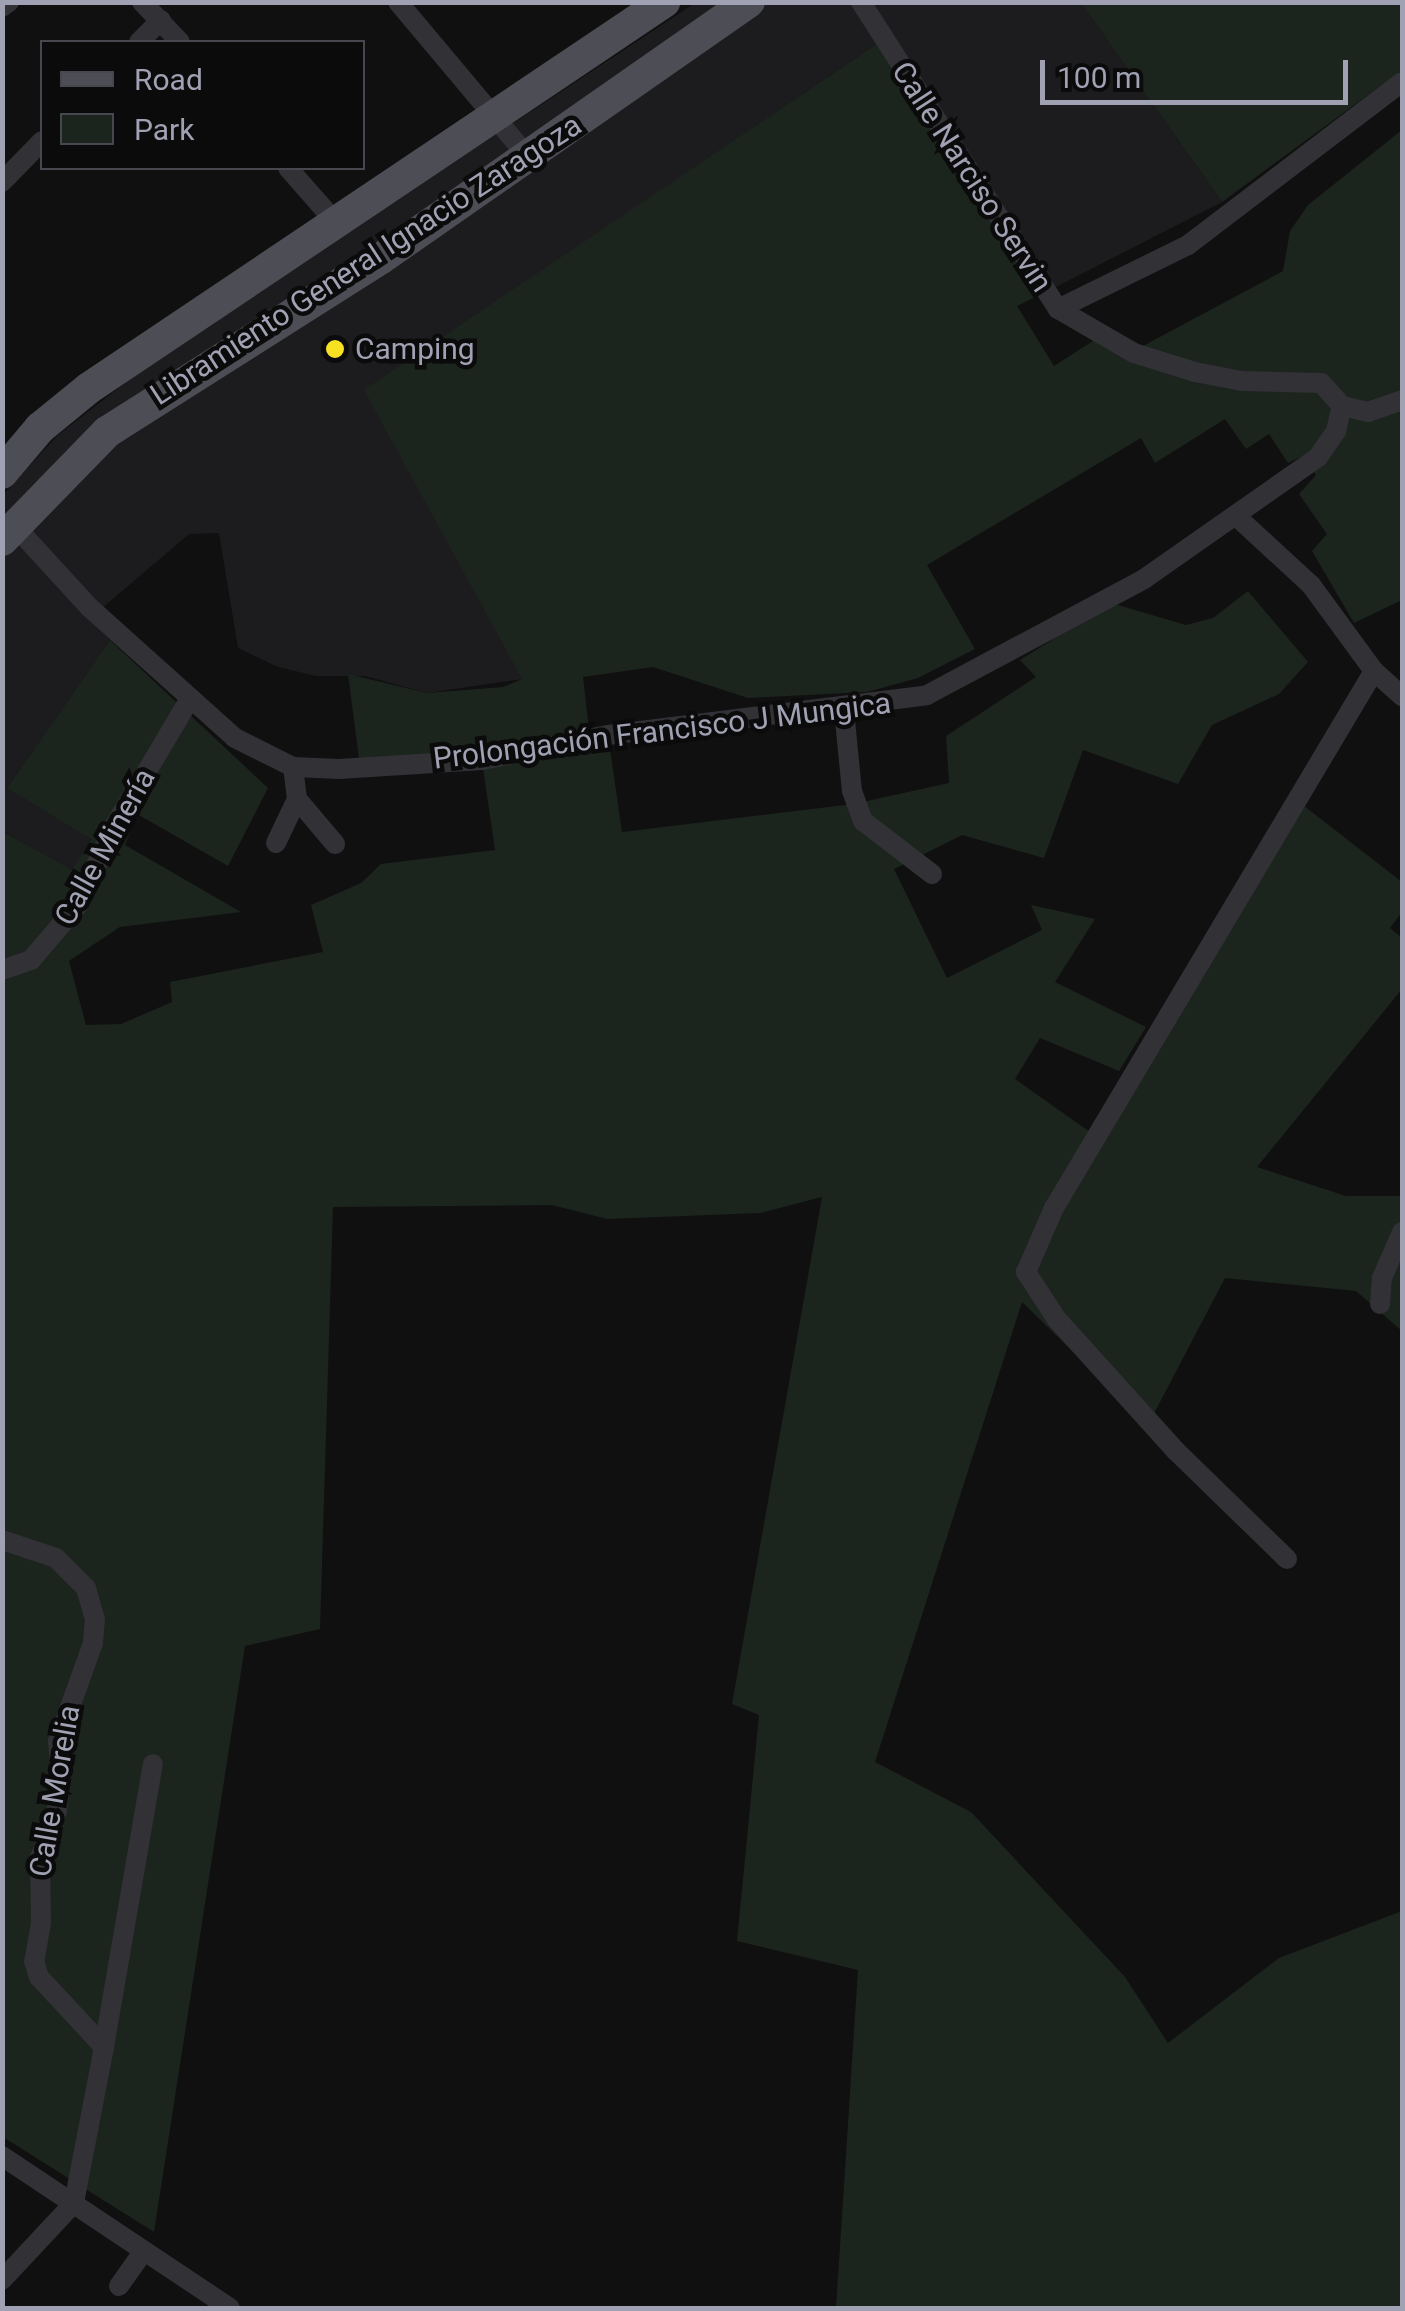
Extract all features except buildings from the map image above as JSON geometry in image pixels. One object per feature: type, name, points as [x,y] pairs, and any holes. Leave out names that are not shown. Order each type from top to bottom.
[{"type":"main road","name":"Libramiento General Ignacio Zaragoza","points":[[8,532],[107,432],[528,156],[749,2]]},
{"type":"main road","name":"Libramiento General Ignacio Zaragoza","points":[[2,472],[40,428],[89,388],[338,225],[492,108],[650,6]]},
{"type":"street","points":[[2,7],[9,2]]},
{"type":"street","points":[[142,2],[178,40]]},
{"type":"street","points":[[398,2],[492,108],[528,156]]},
{"type":"street","name":"Calle Narciso Servin","points":[[860,2],[1058,309],[1134,352],[1242,382],[1322,382],[1342,406]]},
{"type":"street","points":[[140,40],[160,20]]},
{"type":"street","points":[[1058,309],[1188,244],[1402,82]]},
{"type":"street","points":[[2,182],[40,143]]},
{"type":"street","points":[[290,170],[338,225]]},
{"type":"street","points":[[1402,400],[1368,412],[1342,406],[1336,431],[1318,457],[1236,516],[1311,585],[1374,671],[1402,696]]},
{"type":"street","name":"Prolongación Francisco J Mungica","points":[[8,532],[188,702],[236,738],[294,767],[482,760],[608,735],[844,710],[927,695],[1144,580],[1236,516]]},
{"type":"street","points":[[1287,1559],[1176,1451],[1056,1318],[1026,1272],[1054,1208],[1374,671]]},
{"type":"street","name":"Calle Minería","points":[[2,970],[30,960],[78,905],[112,830],[188,702]]},
{"type":"street","points":[[844,710],[852,791],[862,821],[932,874]]},
{"type":"street","points":[[276,843],[297,800],[294,767]]},
{"type":"street","points":[[297,800],[335,844]]},
{"type":"street","points":[[1380,1304],[1382,1278],[1402,1232]]},
{"type":"street","name":"Calle Morelia","points":[[2,1540],[56,1558],[86,1588],[95,1620],[58,1741],[61,1777],[40,1858],[41,1923],[34,1961],[39,1977],[104,2047]]},
{"type":"street","points":[[2,2280],[74,2204],[153,1764]]},
{"type":"street","points":[[2,2156],[230,2308]]},
{"type":"street","points":[[119,2286],[144,2252]]},
{"type":"shaded area","points":[[695,3],[1081,3],[1222,202],[1050,290],[893,33],[568,253],[522,679],[427,693],[365,676],[316,676],[278,667],[238,648],[219,533],[189,534],[101,609],[75,606],[110,640],[7,788],[91,838],[72,871],[3,831],[2,496],[57,436],[152,362]]},
{"type":"green space","points":[[1081,3],[1402,3],[1402,70],[1222,202]]},
{"type":"green space","points":[[893,33],[1050,290],[1017,306],[1054,366],[1107,332],[1141,347],[1283,271],[1290,231],[1308,205],[1402,130],[1402,600],[1354,623],[1312,551],[1327,534],[1299,494],[1316,475],[1303,456],[1288,463],[1269,434],[1246,449],[1225,419],[1155,463],[1141,438],[927,565],[975,649],[918,678],[867,692],[748,698],[653,667],[583,677],[590,738],[608,735],[622,832],[853,804],[949,783],[946,736],[1036,677],[1020,660],[1111,603],[1186,625],[1213,618],[1248,591],[1308,662],[1279,694],[1212,725],[1178,784],[1083,750],[1044,858],[962,835],[894,869],[947,978],[1042,930],[1031,905],[1095,919],[1055,982],[1146,1027],[1119,1071],[1040,1038],[1015,1079],[1100,1139],[1299,802],[1402,882],[1402,912],[1390,928],[1402,938],[1402,989],[1257,1167],[1346,1196],[1402,1196],[1402,1331],[1356,1291],[1225,1278],[1148,1425],[1022,1302],[875,1762],[971,1812],[1125,1977],[1168,2043],[1279,1958],[1402,1911],[1402,2308],[836,2308],[858,1970],[737,1941],[759,1715],[732,1704],[822,1197],[760,1213],[607,1219],[552,1205],[333,1207],[320,1629],[245,1646],[154,2232],[3,2137],[2,831],[72,870],[91,839],[7,788],[110,640],[268,788],[228,866],[137,814],[125,845],[241,912],[120,927],[69,961],[86,1025],[121,1024],[172,1002],[170,982],[323,952],[311,905],[361,883],[381,864],[495,850],[482,761],[360,766],[348,674],[427,693],[503,687],[522,679],[364,390]]},
{"type":"place","name":"Camping","points":[[335,349]]}]
